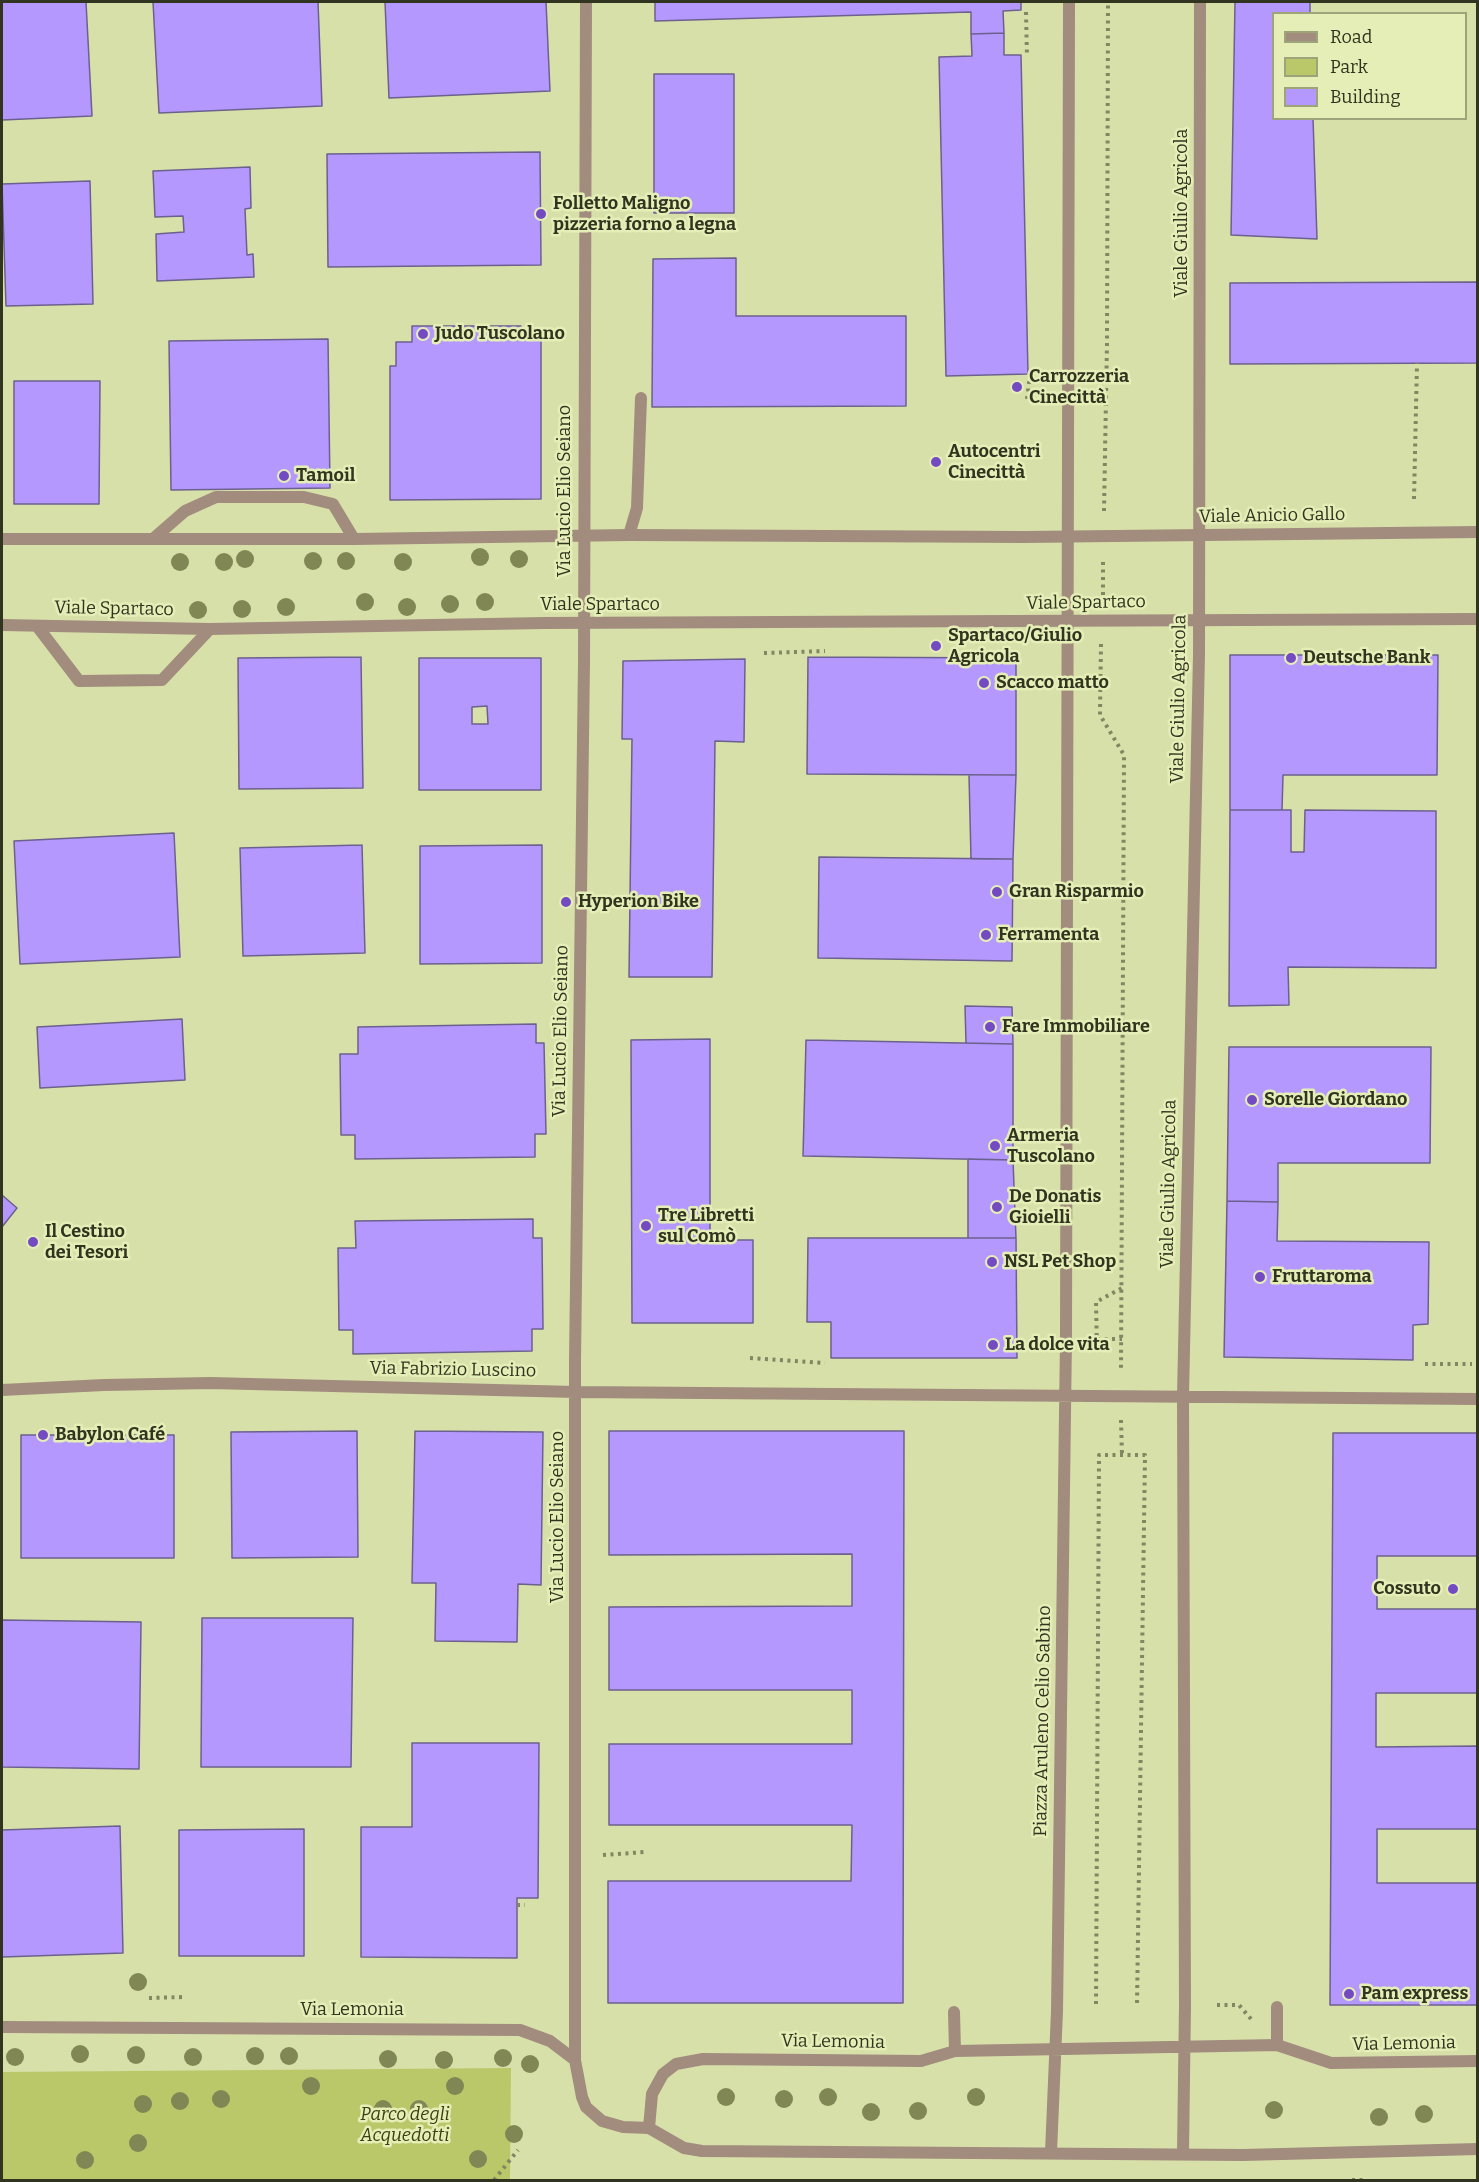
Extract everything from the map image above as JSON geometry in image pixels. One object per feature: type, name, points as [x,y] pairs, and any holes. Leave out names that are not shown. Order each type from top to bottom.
[{"type":"street","name":"Via Lucio Elio Seiano","points":[[575,2060],[576,1392],[586,2]]},
{"type":"street","points":[[1069,2],[1066,1395],[1339,1400],[1478,1399]]},
{"type":"street","name":"Viale Giulio Agricola","points":[[1183,1396],[1198,619],[1200,2]]},
{"type":"street","points":[[629,535],[637,507],[640,398]]},
{"type":"street","points":[[154,538],[185,511],[216,497],[304,497],[333,504],[354,539]]},
{"type":"street","name":"Viale Anicio Gallo","points":[[1068,536],[1478,532]]},
{"type":"street","points":[[2,539],[354,539],[582,535],[1068,536]]},
{"type":"street","points":[[1198,619],[1478,619]]},
{"type":"street","name":"Viale Spartaco","points":[[2,625],[210,629],[583,623],[1198,619]]},
{"type":"street","points":[[37,626],[79,681],[162,680],[210,629]]},
{"type":"street","name":"Via Fabrizio Luscino","points":[[2,1390],[104,1384],[210,1383],[576,1392],[1066,1395]]},
{"type":"street","name":"Piazza Aruleno Celio Sabino","points":[[1051,2152],[1066,1395]]},
{"type":"street","points":[[1183,1396],[1185,2047],[1183,2153]]},
{"type":"street","points":[[954,2012],[955,2051],[1277,2045],[1276,2007]]},
{"type":"street","name":"Via Lemonia","points":[[2,2027],[520,2030],[550,2041],[575,2060]]},
{"type":"street","name":"Via Lemonia","points":[[1277,2045],[1331,2063],[1478,2061]]},
{"type":"street","name":"Via Lemonia","points":[[649,2128],[655,2086],[667,2070],[690,2060],[921,2061],[955,2051]]},
{"type":"street","points":[[575,2060],[582,2097],[594,2116],[613,2125],[649,2128],[684,2148],[702,2151],[1331,2155],[1478,2149]]},
{"type":"path","points":[[1108,2],[1107,343],[1100,715],[1124,755],[1120,1396],[1122,1455]]},
{"type":"path","points":[[1026,12],[1027,57]]},
{"type":"path","points":[[1414,499],[1417,363]]},
{"type":"path","points":[[1027,399],[1030,375]]},
{"type":"path","points":[[764,652],[825,651]]},
{"type":"path","points":[[1096,1351],[1096,1302],[1122,1287]]},
{"type":"path","points":[[1097,1339],[1122,1339]]},
{"type":"path","points":[[750,1358],[825,1363]]},
{"type":"path","points":[[1425,1364],[1472,1364]]},
{"type":"path","points":[[1096,2004],[1099,1455],[1144,1455],[1137,2005]]},
{"type":"path","points":[[603,1855],[645,1852]]},
{"type":"path","points":[[517,1905],[525,1905]]},
{"type":"path","points":[[149,1998],[185,1997]]},
{"type":"path","points":[[1216,2005],[1239,2005],[1252,2020]]},
{"type":"path","points":[[494,2181],[518,2150]]},
{"type":"green space","name":"Parco degli Acquedotti","points":[[511,2068],[510,2180],[2,2180],[2,2072]]},
{"type":"building","points":[[2,2],[86,2],[92,116],[2,120]]},
{"type":"building","points":[[153,2],[318,2],[322,106],[159,113]]},
{"type":"building","points":[[385,2],[546,2],[550,91],[389,98]]},
{"type":"building","points":[[655,2],[1021,2],[1021,10],[1003,11],[1004,33],[971,34],[971,12],[655,21]]},
{"type":"building","points":[[1235,2],[1310,2],[1310,12],[1272,12],[1272,120],[1313,120],[1317,239],[1231,235]]},
{"type":"building","points":[[1004,33],[1004,55],[1021,55],[1028,374],[946,376],[939,57],[972,56],[971,34]]},
{"type":"building","points":[[654,74],[734,74],[734,213],[654,213]]},
{"type":"building","points":[[540,152],[541,265],[328,267],[327,154]]},
{"type":"building","points":[[250,167],[251,208],[245,209],[247,255],[253,254],[254,277],[157,281],[156,234],[184,232],[183,216],[155,217],[153,171]]},
{"type":"building","points":[[90,181],[93,304],[6,306],[2,184]]},
{"type":"building","points":[[736,258],[736,316],[906,316],[906,406],[652,407],[653,259]]},
{"type":"building","points":[[1478,282],[1478,363],[1230,364],[1230,283]]},
{"type":"building","points":[[412,326],[521,326],[521,339],[541,339],[541,499],[390,500],[390,366],[396,366],[396,342],[412,342]]},
{"type":"building","points":[[328,339],[330,488],[171,490],[169,341]]},
{"type":"building","points":[[14,381],[100,381],[99,504],[14,504]]},
{"type":"building","points":[[1230,655],[1438,655],[1437,775],[1283,775],[1282,810],[1230,810]]},
{"type":"building","points":[[361,657],[363,788],[239,789],[238,658]]},
{"type":"building","points":[[808,657],[1016,658],[1016,775],[807,774]]},
{"type":"building","points":[[419,658],[541,658],[541,790],[419,790]],"holes":[[[487,706],[488,724],[472,724],[472,707]]]},
{"type":"building","points":[[745,659],[744,742],[715,741],[712,977],[629,977],[632,739],[622,739],[623,661]]},
{"type":"building","points":[[969,775],[1016,775],[1013,859],[971,859]]},
{"type":"building","points":[[1230,810],[1291,810],[1291,852],[1304,852],[1305,810],[1436,811],[1436,968],[1288,967],[1289,1005],[1229,1006]]},
{"type":"building","points":[[174,833],[180,957],[20,964],[14,841]]},
{"type":"building","points":[[362,845],[365,953],[243,956],[240,848]]},
{"type":"building","points":[[542,845],[542,963],[420,964],[420,846]]},
{"type":"building","points":[[819,857],[1013,859],[1012,961],[818,958]]},
{"type":"building","points":[[965,1006],[1012,1007],[1013,1044],[966,1043]]},
{"type":"building","points":[[182,1019],[185,1080],[40,1088],[37,1027]]},
{"type":"building","points":[[536,1024],[536,1043],[544,1043],[546,1134],[535,1134],[535,1157],[355,1159],[355,1135],[341,1135],[340,1054],[358,1054],[358,1027]]},
{"type":"building","points":[[710,1039],[710,1240],[753,1240],[753,1323],[632,1323],[631,1040]]},
{"type":"building","points":[[806,1040],[1013,1044],[1013,1160],[803,1156]]},
{"type":"building","points":[[1229,1047],[1431,1047],[1430,1163],[1278,1163],[1278,1202],[1227,1201]]},
{"type":"building","points":[[968,1159],[1013,1160],[1016,1238],[968,1238]]},
{"type":"building","points":[[2,1195],[17,1208],[2,1227]]},
{"type":"building","points":[[1227,1201],[1278,1202],[1277,1241],[1429,1242],[1428,1324],[1413,1325],[1413,1360],[1224,1357]]},
{"type":"building","points":[[533,1219],[533,1238],[542,1238],[543,1329],[532,1329],[532,1351],[353,1354],[353,1330],[339,1330],[338,1248],[356,1248],[355,1221]]},
{"type":"building","points":[[808,1238],[1016,1238],[1017,1358],[831,1358],[831,1322],[807,1322]]},
{"type":"building","points":[[357,1431],[358,1557],[232,1558],[231,1432]]},
{"type":"building","points":[[415,1431],[543,1432],[541,1585],[518,1584],[517,1642],[435,1641],[436,1583],[412,1583]]},
{"type":"building","points":[[609,1431],[904,1431],[903,2003],[608,2003],[608,1881],[851,1881],[852,1825],[609,1825],[609,1744],[852,1744],[852,1690],[609,1690],[609,1607],[852,1606],[852,1554],[609,1555]]},
{"type":"building","points":[[1333,1433],[1478,1433],[1478,1556],[1377,1556],[1377,1609],[1478,1609],[1478,1693],[1376,1693],[1376,1747],[1478,1746],[1478,1829],[1377,1829],[1377,1883],[1478,1883],[1478,2005],[1330,2005]]},
{"type":"building","points":[[21,1435],[174,1435],[174,1558],[21,1558]]},
{"type":"building","points":[[202,1618],[353,1618],[351,1767],[201,1767]]},
{"type":"building","points":[[2,1620],[141,1622],[139,1769],[2,1767]]},
{"type":"building","points":[[412,1743],[539,1743],[538,1898],[517,1898],[517,1958],[361,1957],[361,1827],[412,1827]]},
{"type":"building","points":[[120,1826],[123,1953],[2,1957],[2,1830]]},
{"type":"building","points":[[304,1829],[304,1956],[179,1956],[179,1830]]},
{"type":"place","name":"Folletto Maligno pizzeria forno a legna","points":[[541,214]]},
{"type":"place","name":"Judo Tuscolano","points":[[423,334]]},
{"type":"place","name":"Carrozzeria Cinecittà","points":[[1017,387]]},
{"type":"place","name":"Autocentri Cinecittà","points":[[936,462]]},
{"type":"place","name":"Tamoil","points":[[284,476]]},
{"type":"place","name":"Spartaco/Giulio Agricola","points":[[936,646]]},
{"type":"place","name":"Deutsche Bank","points":[[1291,658]]},
{"type":"place","name":"Scacco matto","points":[[984,683]]},
{"type":"place","name":"Gran Risparmio","points":[[997,892]]},
{"type":"place","name":"Hyperion Bike","points":[[566,902]]},
{"type":"place","name":"Ferramenta","points":[[986,935]]},
{"type":"place","name":"Fare Immobiliare","points":[[990,1027]]},
{"type":"place","name":"Sorelle Giordano","points":[[1252,1100]]},
{"type":"place","name":"Armeria Tuscolano","points":[[995,1146]]},
{"type":"place","name":"De Donatis Gioielli","points":[[997,1207]]},
{"type":"place","name":"Tre Libretti sul Comò","points":[[646,1226]]},
{"type":"place","name":"Il Cestino dei Tesori","points":[[33,1242]]},
{"type":"place","name":"NSL Pet Shop","points":[[992,1262]]},
{"type":"place","name":"Fruttaroma","points":[[1260,1277]]},
{"type":"place","name":"La dolce vita","points":[[993,1345]]},
{"type":"place","name":"Babylon Café","points":[[43,1435]]},
{"type":"place","name":"Cossuto","points":[[1453,1589]]},
{"type":"place","name":"Pam express","points":[[1349,1994]]}]
